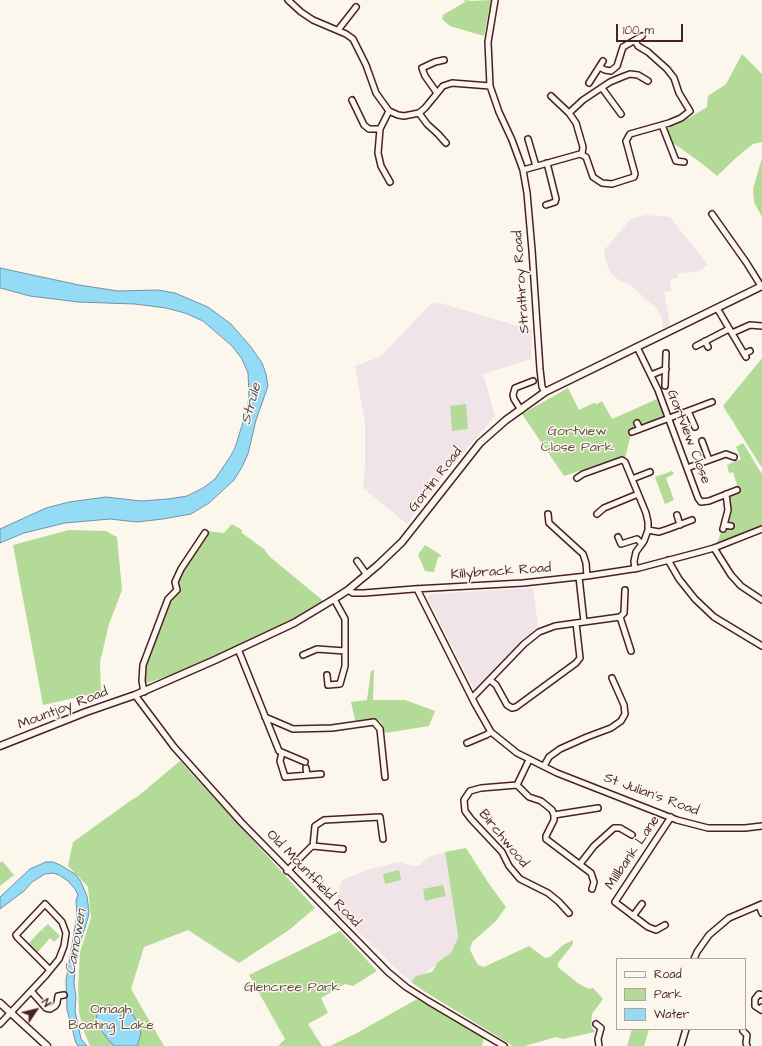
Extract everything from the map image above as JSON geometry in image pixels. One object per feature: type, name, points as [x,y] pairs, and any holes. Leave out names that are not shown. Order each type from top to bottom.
[{"type":"main road","name":"Gortin Road","points":[[135,695],[294,623],[348,590],[367,575],[402,542],[480,443],[506,420],[545,392],[761,286]]},
{"type":"main road","name":"Mountjoy Road","points":[[0,746],[86,712],[135,695]]},
{"type":"main road","points":[[0,1003],[47,1046]]},
{"type":"street","points":[[288,0],[301,12],[313,20],[338,30],[352,39],[366,65],[376,93],[389,111],[404,116],[419,113],[443,86],[452,83],[490,86],[488,42],[494,0]]},
{"type":"street","points":[[338,30],[356,8]]},
{"type":"street","points":[[599,67],[611,71],[617,66],[623,48],[642,36]]},
{"type":"street","points":[[582,154],[586,157],[593,177],[602,183],[612,184],[634,177],[635,174],[626,141],[630,134],[681,118],[690,111],[679,93],[674,78],[668,69],[648,52],[638,46],[635,41]]},
{"type":"street","points":[[437,93],[425,76],[422,68],[444,60]]},
{"type":"street","points":[[589,83],[603,61]]},
{"type":"street","points":[[569,113],[583,100],[610,82],[630,74],[638,75],[648,81]]},
{"type":"street","name":"Strathroy Road","points":[[490,86],[501,119],[512,140],[523,170],[527,193],[532,250],[540,374],[542,386],[545,392]]},
{"type":"street","points":[[602,88],[621,114]]},
{"type":"street","points":[[551,96],[569,113],[576,123],[583,147],[582,154]]},
{"type":"street","points":[[352,100],[364,125],[369,129],[380,129]]},
{"type":"street","points":[[389,111],[380,129],[378,154],[381,166],[390,182]]},
{"type":"street","points":[[419,113],[427,124],[446,143]]},
{"type":"street","points":[[662,125],[676,160],[684,162]]},
{"type":"street","points":[[528,139],[536,166]]},
{"type":"street","points":[[523,170],[582,154]]},
{"type":"street","points":[[546,205],[555,202],[556,199],[547,163]]},
{"type":"street","points":[[712,214],[761,286]]},
{"type":"street","points":[[717,308],[745,356],[750,350]]},
{"type":"street","points":[[696,346],[730,331],[750,325],[762,326]]},
{"type":"street","points":[[705,341],[708,347]]},
{"type":"street","name":"Gortview Close","points":[[637,347],[651,375],[688,468],[698,498],[701,502],[709,501],[737,490]]},
{"type":"street","points":[[665,386],[666,353]]},
{"type":"street","points":[[651,375],[666,369]]},
{"type":"street","points":[[521,410],[514,399],[513,395],[515,388],[532,381]]},
{"type":"street","points":[[632,432],[712,402]]},
{"type":"street","points":[[688,411],[695,427]]},
{"type":"street","points":[[637,423],[640,429]]},
{"type":"street","points":[[702,441],[709,460]]},
{"type":"street","points":[[688,468],[726,454],[734,457]]},
{"type":"street","points":[[577,478],[583,474],[622,460],[625,462],[646,513],[648,530],[642,544],[636,552],[634,561],[635,569]]},
{"type":"street","points":[[632,479],[650,472]]},
{"type":"street","points":[[597,514],[604,508],[638,494]]},
{"type":"street","points":[[726,494],[728,510],[723,527],[731,526]]},
{"type":"street","points":[[548,514],[549,523],[583,554],[586,563],[587,576]]},
{"type":"street","points":[[677,515],[680,525]]},
{"type":"street","points":[[648,530],[659,532],[692,520]]},
{"type":"street","name":"Killybrack Road","points":[[348,590],[353,593],[364,593],[523,584],[579,578],[635,569],[655,564],[714,548],[762,529]]},
{"type":"street","points":[[144,692],[142,681],[143,665],[168,599],[177,590],[175,582],[181,569],[205,533]]},
{"type":"street","points":[[618,537],[621,544],[637,539],[642,544]]},
{"type":"street","points":[[714,548],[731,576],[741,586],[762,600]]},
{"type":"street","points":[[668,560],[679,579],[695,599],[714,617],[762,646]]},
{"type":"street","points":[[357,561],[367,575]]},
{"type":"street","points":[[579,578],[584,622]]},
{"type":"street","points":[[417,589],[472,698],[491,732],[486,736],[467,743]]},
{"type":"street","points":[[472,698],[524,644],[539,632],[555,626],[620,617],[624,613],[625,590]]},
{"type":"street","points":[[327,675],[328,685],[340,684],[344,666],[345,619],[334,599]]},
{"type":"street","points":[[620,617],[631,651]]},
{"type":"street","points":[[490,680],[496,686],[507,706],[512,708],[516,707],[576,663],[580,658],[576,623]]},
{"type":"street","points":[[238,649],[279,751],[305,762]]},
{"type":"street","points":[[302,655],[317,649],[345,651]]},
{"type":"street","points":[[544,766],[549,757],[560,749],[611,728],[621,721],[625,714],[624,705],[612,678]]},
{"type":"street","name":"Old Mountfield Road","points":[[135,695],[174,747],[247,828],[385,970],[406,987],[504,1046]]},
{"type":"street","points":[[265,717],[293,729],[332,728],[374,722],[380,729],[386,777]]},
{"type":"street","name":"St Julian's Road","points":[[491,732],[517,753],[529,760],[557,773],[671,817],[708,828],[745,828],[762,826]]},
{"type":"street","points":[[282,753],[280,761],[285,777],[321,774]]},
{"type":"street","points":[[529,760],[516,785],[529,797],[541,801],[548,805],[552,810],[554,820],[546,839],[590,873],[594,882],[592,889]]},
{"type":"street","points":[[306,768],[307,775]]},
{"type":"street","name":"Birchwood","points":[[516,785],[481,788],[470,791],[464,800],[465,811],[502,852],[509,866],[520,879],[548,893],[569,913]]},
{"type":"street","points":[[554,814],[598,808]]},
{"type":"street","points":[[313,846],[315,826],[324,820],[380,816],[383,839]]},
{"type":"street","name":"Millbank Lane","points":[[633,916],[615,902],[671,817]]},
{"type":"street","points":[[580,864],[594,846],[614,828],[620,828],[632,835]]},
{"type":"street","points":[[288,870],[313,846],[343,849]]},
{"type":"street","points":[[0,1024],[50,970],[59,959],[64,946],[66,934],[62,922],[45,904],[16,935],[50,970]]},
{"type":"street","points":[[642,904],[633,916],[648,927],[656,930],[665,925]]},
{"type":"street","points":[[695,958],[709,935],[729,918],[761,905],[762,913]]},
{"type":"street","points":[[31,991],[46,1008],[50,1009],[55,1006],[58,996],[64,995]]},
{"type":"street","points":[[762,995],[759,994],[755,999],[755,1006],[761,1010],[762,1007]]},
{"type":"street","points":[[596,1024],[601,1028],[598,1046]]},
{"type":"street","points":[[681,1046],[686,1030]]},
{"type":"street","points":[[743,1031],[747,1035],[747,1046]]},
{"type":"shaded area","points":[[646,215],[670,217],[708,265],[698,272],[678,273],[678,278],[670,280],[671,291],[664,292],[670,325],[663,329],[662,317],[656,308],[630,285],[617,279],[612,274],[608,268],[604,254],[605,249],[631,219]]},
{"type":"shaded area","points":[[440,303],[532,330],[531,359],[483,374],[495,416],[442,477],[407,524],[363,488],[365,469],[365,423],[355,366],[380,357],[431,304]]},
{"type":"shaded area","points":[[533,588],[538,626],[475,691],[427,597],[431,594]]},
{"type":"shaded area","points":[[445,852],[458,938],[451,953],[427,971],[424,975],[416,976],[411,982],[346,920],[333,913],[342,880],[370,869],[398,862],[414,866],[420,865],[428,857]]},
{"type":"green space","points":[[464,0],[491,0],[484,36],[450,26],[442,19],[443,15],[465,2]]},
{"type":"green space","points":[[742,54],[762,74],[762,142],[753,144],[717,176],[673,143],[667,133],[669,127],[691,117],[707,107],[708,96],[726,84]]},
{"type":"green space","points":[[762,158],[762,217],[754,202],[753,189]]},
{"type":"green space","points":[[762,358],[762,468],[723,406]]},
{"type":"green space","name":"Gortview Close Park","points":[[568,388],[579,410],[602,401],[612,419],[657,399],[665,417],[642,426],[639,420],[635,422],[636,428],[632,430],[625,458],[621,457],[564,476],[522,414]]},
{"type":"green space","points":[[466,404],[468,429],[452,431],[450,406]]},
{"type":"green space","points":[[743,443],[762,474],[762,527],[717,544],[721,532],[724,531],[726,527],[733,529],[733,525],[728,524],[727,522],[732,509],[729,497],[739,491],[733,472],[729,473],[727,465],[741,459],[736,447]]},
{"type":"green space","points":[[672,471],[674,474],[666,478],[674,500],[665,504],[655,477]]},
{"type":"green space","points":[[232,524],[242,530],[242,533],[264,549],[270,557],[327,604],[215,660],[147,683],[144,679],[146,664],[171,600],[179,590],[177,582],[208,531],[224,533]]},
{"type":"green space","points":[[69,530],[106,531],[117,537],[122,590],[109,624],[100,662],[101,692],[43,705],[13,545]]},
{"type":"green space","points":[[425,545],[441,555],[441,557],[438,557],[434,572],[425,571],[418,555]]},
{"type":"green space","points":[[374,670],[373,700],[405,700],[435,711],[429,726],[385,733],[380,721],[374,719],[355,720],[351,702],[367,700],[371,671]]},
{"type":"green space","name":"Omagh Boating Lake","points":[[180,761],[315,908],[289,930],[239,963],[188,930],[144,947],[131,989],[164,1046],[90,1046],[79,1013],[78,989],[80,952],[91,918],[88,887],[68,866],[73,842],[137,797]]},
{"type":"green space","points":[[466,848],[506,907],[496,921],[472,942],[470,950],[478,965],[484,967],[529,946],[545,958],[550,957],[563,945],[573,940],[573,944],[558,963],[558,967],[579,984],[589,989],[593,988],[603,999],[592,1014],[591,1026],[595,1032],[563,1039],[556,1037],[525,1046],[513,1046],[411,982],[416,976],[432,972],[438,962],[451,953],[458,938],[445,852]]},
{"type":"green space","points":[[0,862],[3,862],[14,875],[0,886]]},
{"type":"green space","points":[[399,870],[401,880],[385,884],[383,874]]},
{"type":"green space","points":[[443,885],[446,896],[425,901],[423,889]]},
{"type":"green space","points":[[48,924],[60,936],[54,942],[50,938],[37,953],[28,944],[41,930],[44,932],[42,929]]},
{"type":"green space","name":"Glencree Park","points":[[340,931],[377,971],[353,986],[345,984],[321,998],[328,1013],[308,1024],[322,1046],[278,1046],[285,1039],[249,975]]},
{"type":"green space","name":"Glencree Park","points":[[417,999],[484,1038],[482,1046],[330,1046],[357,1033]]},
{"type":"green space","points":[[632,1030],[649,1030],[644,1046],[627,1046]]},
{"type":"water","name":"Strule","points":[[0,268],[79,285],[118,291],[158,290],[175,293],[208,307],[231,324],[251,347],[262,363],[268,386],[256,420],[248,454],[234,480],[209,503],[191,514],[137,522],[110,519],[65,523],[24,533],[0,543],[0,529],[46,508],[69,502],[106,497],[141,501],[168,499],[187,496],[203,488],[215,479],[235,448],[247,409],[249,396],[248,373],[242,359],[232,346],[203,321],[185,313],[166,308],[135,304],[78,302],[30,296],[0,288]]},
{"type":"water","name":"Camowen","points":[[46,862],[53,862],[75,874],[81,882],[87,896],[89,911],[88,918],[76,956],[74,983],[76,997],[75,1011],[81,1039],[87,1046],[78,1046],[76,1043],[67,1010],[66,980],[77,915],[76,900],[78,895],[75,889],[68,881],[59,875],[53,873],[45,874],[32,882],[24,891],[0,909],[0,897],[30,869]]},
{"type":"water","points":[[109,1005],[122,1016],[126,1012],[133,1015],[138,1023],[141,1034],[137,1046],[114,1046],[106,1037],[96,1022],[97,1013],[102,1007]]}]
